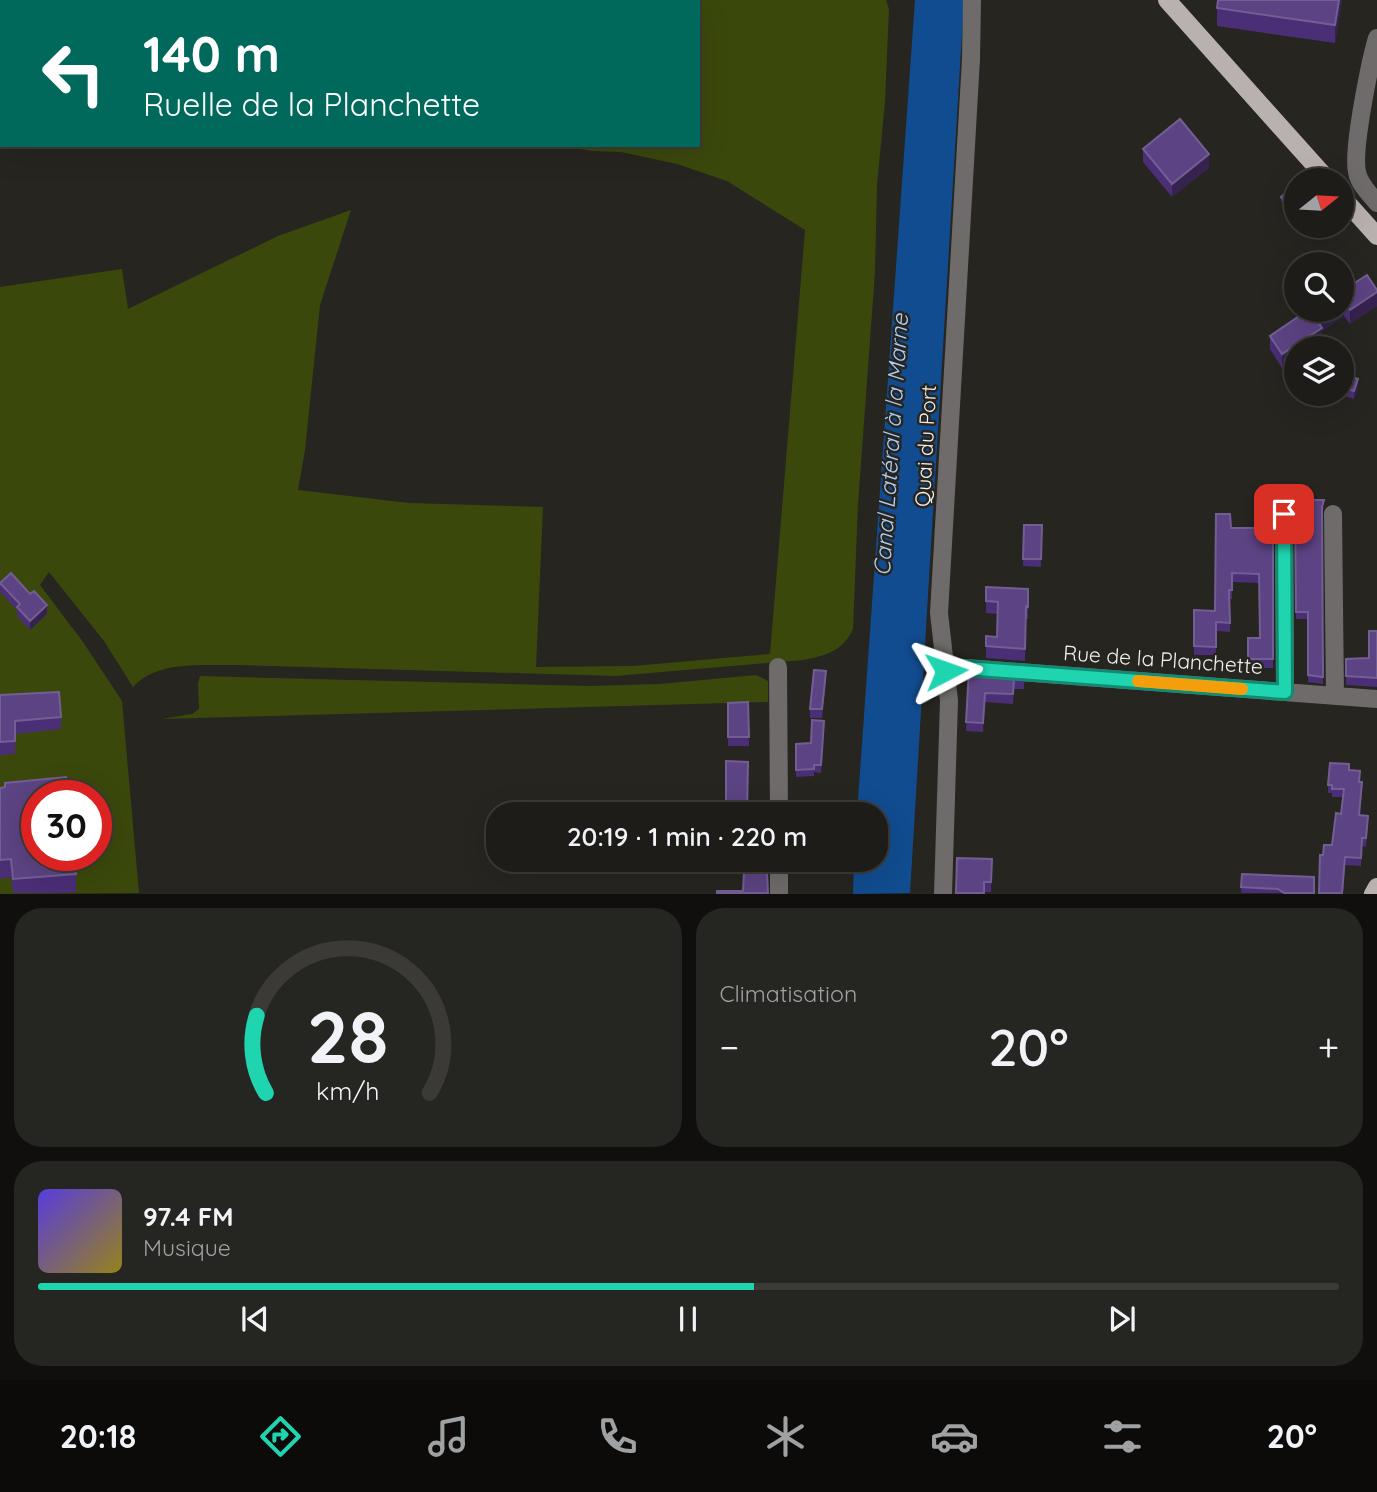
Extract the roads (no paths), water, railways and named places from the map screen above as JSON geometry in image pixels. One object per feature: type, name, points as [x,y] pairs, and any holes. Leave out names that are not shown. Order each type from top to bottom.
[{"type":"main road","points":[[1167,0],[1317,168]]},
{"type":"main road","points":[[1354,210],[1377,236]]},
{"type":"main road","points":[[1373,894],[1377,887]]},
{"type":"street","name":"Quai du Port","points":[[943,894],[949,701],[939,613],[972,0]]},
{"type":"street","points":[[1376,46],[1357,145],[1356,168],[1358,177],[1377,203]]},
{"type":"street","points":[[1284,514],[1285,692]]},
{"type":"street","points":[[1333,514],[1335,696]]},
{"type":"street","points":[[778,667],[779,802]]},
{"type":"street","name":"Rue de la Planchette","points":[[946,671],[966,668],[1377,699]]},
{"type":"street","points":[[779,872],[779,894]]},
{"type":"water","name":"Canal Latéral à la Marne","points":[[915,0],[964,0],[910,893],[853,894],[854,872],[888,872],[888,802],[858,802]]}]
